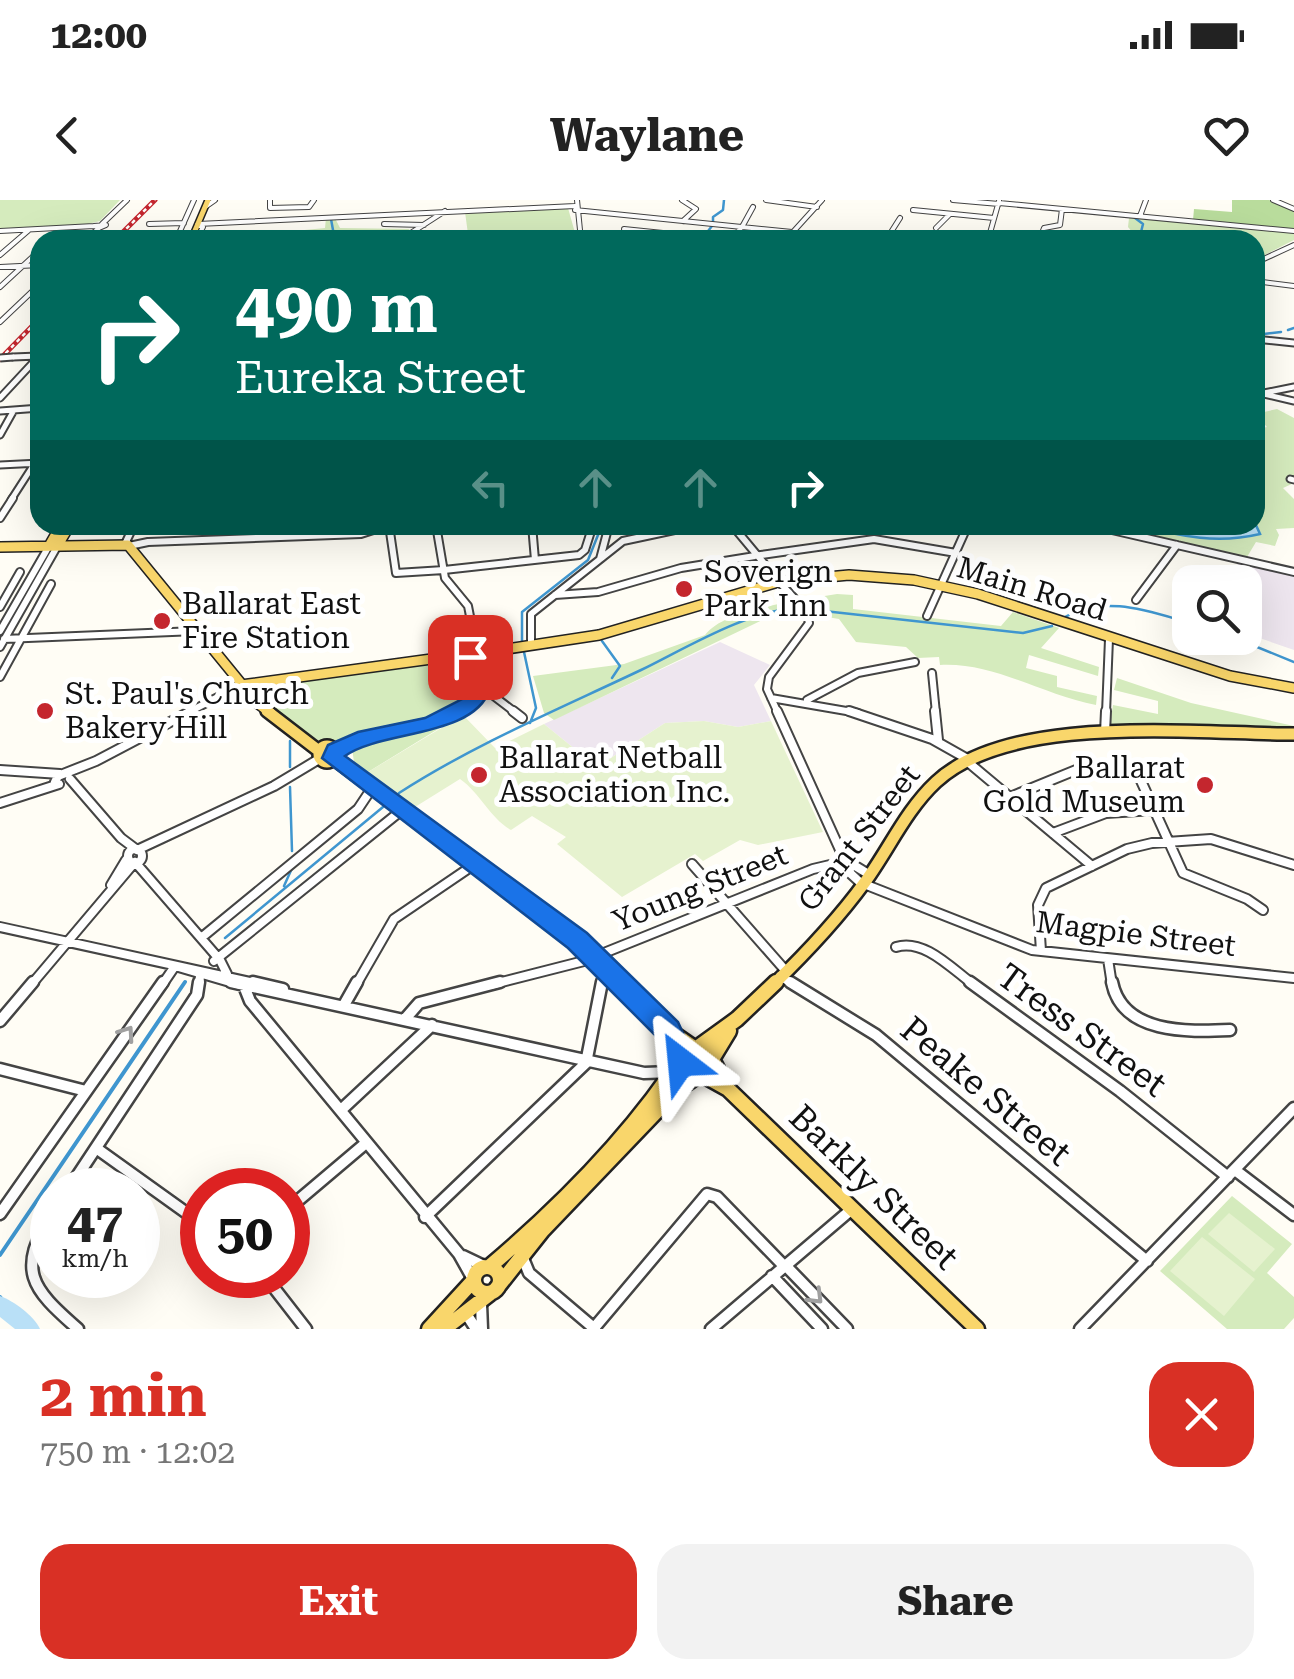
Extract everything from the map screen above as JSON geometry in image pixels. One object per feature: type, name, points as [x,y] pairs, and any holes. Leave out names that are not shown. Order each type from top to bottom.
[{"type":"main road","points":[[193,230],[205,201]]},
{"type":"main road","points":[[55,544],[58,535]]},
{"type":"main road","points":[[55,544],[62,535]]},
{"type":"main road","points":[[0,545],[127,545],[264,710],[319,755],[334,754],[372,788],[596,957],[668,1030],[686,1057],[712,1060]]},
{"type":"main road","name":"Main Road","points":[[474,653],[599,635],[780,582],[832,574],[941,586],[1109,639],[1294,690]]},
{"type":"main road","points":[[241,685],[474,653]]},
{"type":"main road","name":"Grant Street","points":[[700,1074],[736,1022],[866,881],[934,784],[970,762],[1043,735],[1294,734]]},
{"type":"main road","name":"Grant Street","points":[[473,1280],[521,1240],[660,1094],[686,1057],[736,1022]]},
{"type":"main road","name":"Barkly Street","points":[[686,1057],[685,1070],[728,1089],[978,1329]]},
{"type":"main road","name":"Barkly Street","points":[[712,1060],[728,1089]]},
{"type":"main road","points":[[444,1329],[490,1293],[671,1096],[700,1074]]},
{"type":"main road","points":[[488,1268],[500,1275],[490,1293]]},
{"type":"main road","points":[[429,1329],[473,1280],[480,1293],[490,1293]]},
{"type":"main road","points":[[461,1295],[465,1312]]},
{"type":"street","points":[[94,230],[127,200]]},
{"type":"street","points":[[270,200],[268,208],[312,206],[314,200]]},
{"type":"street","points":[[670,230],[696,206],[682,200]]},
{"type":"street","points":[[766,200],[774,206],[817,207]]},
{"type":"street","points":[[798,230],[822,200]]},
{"type":"street","points":[[952,200],[1294,231]]},
{"type":"street","points":[[976,200],[999,203]]},
{"type":"street","points":[[1069,209],[1072,200]]},
{"type":"street","points":[[1140,216],[1146,200]]},
{"type":"street","points":[[1273,200],[1294,210]]},
{"type":"street","points":[[991,230],[999,203]]},
{"type":"street","points":[[1113,214],[1116,203]]},
{"type":"street","points":[[446,204],[446,212]]},
{"type":"street","points":[[576,205],[580,230]]},
{"type":"street","points":[[149,224],[576,205],[769,230]]},
{"type":"street","points":[[739,230],[753,207]]},
{"type":"street","points":[[289,218],[290,208]]},
{"type":"street","points":[[1043,230],[1060,225],[1062,209]]},
{"type":"street","points":[[913,210],[994,218]]},
{"type":"street","points":[[417,230],[446,212]]},
{"type":"street","points":[[936,228],[950,214]]},
{"type":"street","points":[[892,230],[900,218]]},
{"type":"street","points":[[187,230],[194,224]]},
{"type":"street","points":[[384,224],[425,225]]},
{"type":"street","points":[[0,231],[98,226]]},
{"type":"street","points":[[623,229],[634,230]]},
{"type":"street","points":[[0,254],[29,230]]},
{"type":"street","points":[[1265,258],[1294,245]]},
{"type":"street","points":[[1265,253],[1273,254]]},
{"type":"street","points":[[0,287],[30,259]]},
{"type":"street","points":[[0,267],[30,266]]},
{"type":"street","points":[[1265,282],[1294,286]]},
{"type":"street","points":[[0,322],[30,293]]},
{"type":"street","points":[[0,309],[14,308]]},
{"type":"street","points":[[1265,340],[1294,343]]},
{"type":"street","points":[[0,358],[30,356]]},
{"type":"street","points":[[0,398],[30,366]]},
{"type":"street","points":[[1265,392],[1294,386]]},
{"type":"street","points":[[1265,396],[1294,401]]},
{"type":"street","points":[[0,411],[30,409]]},
{"type":"street","points":[[0,435],[14,410]]},
{"type":"street","points":[[0,466],[30,461]]},
{"type":"street","points":[[0,518],[30,473]]},
{"type":"street","points":[[130,535],[127,545],[336,535]]},
{"type":"street","points":[[390,535],[396,572],[406,574],[582,554],[589,535]]},
{"type":"street","points":[[334,754],[375,734],[444,719],[475,700],[481,686],[469,609],[447,582],[438,535]]},
{"type":"street","points":[[533,535],[535,560]]},
{"type":"street","points":[[596,564],[607,535]]},
{"type":"street","points":[[604,546],[654,535]]},
{"type":"street","points":[[739,535],[804,609],[809,623],[806,632],[768,681],[771,698],[852,876],[866,881]]},
{"type":"street","points":[[927,616],[964,535]]},
{"type":"street","points":[[1134,535],[1294,572]]},
{"type":"street","points":[[555,595],[598,592],[681,568],[874,538],[956,553]]},
{"type":"street","points":[[531,646],[529,618],[623,542]]},
{"type":"street","points":[[1,639],[55,544]]},
{"type":"street","points":[[1136,600],[1177,545]]},
{"type":"street","points":[[0,607],[20,572]]},
{"type":"street","points":[[0,677],[51,584]]},
{"type":"street","points":[[1,639],[166,634],[194,628]]},
{"type":"street","points":[[1105,732],[1109,639]]},
{"type":"street","points":[[807,700],[832,683],[870,667],[915,662]]},
{"type":"street","points":[[932,673],[938,740]]},
{"type":"street","points":[[0,803],[58,784],[241,685]]},
{"type":"street","points":[[481,686],[522,718]]},
{"type":"street","points":[[771,698],[807,700],[938,740],[970,762],[1092,866]]},
{"type":"street","points":[[0,1021],[135,856],[274,786],[319,755]]},
{"type":"street","points":[[0,770],[68,777],[201,938],[211,966],[244,986],[257,1009],[425,1218],[459,1254],[473,1280]]},
{"type":"street","points":[[1010,797],[1078,770],[1139,773],[1186,876],[1247,899],[1264,910]]},
{"type":"street","points":[[42,773],[88,801]]},
{"type":"street","points":[[201,938],[360,808],[372,788]]},
{"type":"street","points":[[83,1168],[197,995],[211,966],[402,810]]},
{"type":"street","points":[[1053,833],[1111,812],[1154,810]]},
{"type":"street","points":[[1040,951],[1038,908],[1045,890],[1137,846],[1216,840],[1294,865]]},
{"type":"street","points":[[97,905],[121,880],[135,856]]},
{"type":"street","name":"Young Street","points":[[404,1019],[422,1002],[596,957],[812,868],[847,861]]},
{"type":"street","points":[[344,1005],[394,919],[475,864]]},
{"type":"street","name":"Peake Street","points":[[692,864],[782,973],[876,1035],[1147,1261]]},
{"type":"street","points":[[121,880],[134,873],[150,874]]},
{"type":"street","name":"Magpie Street","points":[[866,881],[1040,951],[1294,978]]},
{"type":"street","points":[[0,927],[175,966],[211,966],[256,985],[650,1074],[658,1078],[660,1094]]},
{"type":"street","name":"Tress Street","points":[[896,947],[908,943],[926,950],[1231,1174],[1294,1215]]},
{"type":"street","points":[[1108,958],[1117,1003],[1125,1013],[1148,1023],[1230,1030]]},
{"type":"street","points":[[0,1214],[175,966]]},
{"type":"street","points":[[425,1218],[588,1060],[602,983],[609,971]]},
{"type":"street","points":[[244,986],[256,985]]},
{"type":"street","points":[[256,985],[257,1009]]},
{"type":"street","points":[[340,1110],[432,1025]]},
{"type":"street","points":[[650,1074],[686,1057]]},
{"type":"street","points":[[0,1070],[86,1091]]},
{"type":"street","points":[[1080,1329],[1294,1108]]},
{"type":"street","points":[[310,1191],[366,1144]]},
{"type":"street","points":[[96,1148],[180,1208]]},
{"type":"street","points":[[522,1254],[529,1273],[594,1328],[707,1194],[717,1197],[846,1329]]},
{"type":"street","points":[[711,1329],[853,1208]]},
{"type":"street","points":[[459,1254],[488,1268]]},
{"type":"street","points":[[509,1271],[529,1273]]},
{"type":"street","points":[[772,1276],[822,1329]]},
{"type":"street","points":[[479,1329],[490,1293]]},
{"type":"street","points":[[43,1298],[78,1329]]},
{"type":"street","points":[[282,1298],[306,1329]]},
{"type":"street","points":[[465,1312],[479,1329]]},
{"type":"shaded area","points":[[1262,569],[1294,576],[1294,650],[1262,639]]},
{"type":"shaded area","points":[[720,642],[770,665],[754,685],[771,721],[738,727],[704,721],[665,723],[597,767],[544,724]]},
{"type":"green space","points":[[0,200],[120,200],[100,221],[80,226],[0,229]]},
{"type":"green space","points":[[1232,200],[1269,200],[1294,211],[1294,230],[1193,220],[1194,209],[1232,212]]},
{"type":"green space","points":[[568,208],[574,230],[467,230],[465,212]]},
{"type":"green space","points":[[326,218],[335,218],[340,228],[410,229],[305,230],[325,228]]},
{"type":"green space","points":[[1129,218],[1294,232],[1294,240],[1265,255],[1265,230],[1128,227]]},
{"type":"green space","points":[[1277,409],[1294,418],[1294,483],[1283,488],[1294,499],[1294,528],[1276,529],[1279,535],[1275,546],[1256,542],[1247,557],[1153,535],[1265,535],[1265,412]]},
{"type":"green space","points":[[853,595],[853,609],[1001,626],[1013,612],[1059,628],[1041,648],[1099,667],[1098,676],[1029,655],[1026,668],[1057,676],[1057,687],[1097,696],[1096,705],[980,669],[940,665],[939,657],[918,658],[906,647],[856,642],[839,619],[821,616],[806,599]]},
{"type":"green space","points":[[789,602],[799,612],[779,612],[554,720],[544,713],[533,676],[624,664],[705,635],[731,617]]},
{"type":"green space","points":[[461,660],[469,664],[472,684],[458,708],[339,743],[326,743],[308,735],[258,690],[262,686]]},
{"type":"green space","points":[[1117,678],[1191,703],[1294,729],[1114,726],[1110,724],[1113,705],[1158,714],[1158,701],[1114,690]]},
{"type":"green space","points":[[463,715],[495,748],[544,724],[597,767],[665,723],[704,721],[738,727],[771,721],[823,832],[758,845],[740,840],[703,861],[695,854],[622,897],[557,844],[566,837],[532,816],[511,830],[460,779],[415,807],[368,772]]},
{"type":"green space","points":[[448,723],[368,772],[354,762],[352,748],[380,736]]},
{"type":"green space","points":[[1232,1196],[1292,1244],[1267,1273],[1294,1297],[1294,1318],[1284,1329],[1227,1329],[1160,1271]]},
{"type":"green space","points":[[1229,1213],[1275,1249],[1254,1272],[1208,1234]]},
{"type":"green space","points":[[1202,1237],[1255,1279],[1224,1316],[1170,1271]]},
{"type":"water","points":[[1182,535],[1252,535],[1215,539]]},
{"type":"waterway","points":[[713,222],[713,217],[723,210],[724,200]]},
{"type":"waterway","points":[[1135,218],[1143,224],[1142,230]]},
{"type":"waterway","points":[[331,219],[333,230]]},
{"type":"waterway","points":[[709,230],[712,226]]},
{"type":"waterway","points":[[1288,330],[1294,328]]},
{"type":"waterway","points":[[1265,334],[1281,332]]},
{"type":"waterway","points":[[522,641],[522,612],[588,560],[598,535]]},
{"type":"waterway","points":[[1063,618],[1110,606],[1172,618]]},
{"type":"waterway","points":[[530,723],[718,632],[759,615],[798,608]]},
{"type":"waterway","points":[[806,609],[1023,633],[1052,626]]},
{"type":"waterway","points":[[602,641],[620,666],[612,678]]},
{"type":"waterway","points":[[1262,649],[1294,662]]},
{"type":"waterway","points":[[524,652],[536,708],[530,723]]},
{"type":"waterway","points":[[399,793],[530,723]]},
{"type":"waterway","points":[[290,741],[290,767]]},
{"type":"waterway","points":[[290,787],[292,851]]},
{"type":"waterway","points":[[225,938],[383,807]]},
{"type":"waterway","points":[[284,886],[293,866]]},
{"type":"waterway","points":[[0,1255],[185,982]]},
{"type":"waterway","points":[[0,1297],[11,1312]]},
{"type":"waterway","points":[[0,1305],[30,1329]]},
{"type":"railway","points":[[125,230],[155,200]]},
{"type":"railway","points":[[0,359],[30,328]]},
{"type":"place","name":"Soverign Park Inn","points":[[684,589]]},
{"type":"place","name":"Ballarat East Fire Station","points":[[162,621]]},
{"type":"place","name":"St. Paul's Church Bakery Hill","points":[[45,711]]},
{"type":"place","name":"Ballarat Netball Association Inc.","points":[[479,775]]},
{"type":"place","name":"Ballarat Gold Museum","points":[[1205,785]]},
{"type":"route","points":[[470,657],[477,658],[481,686],[479,696],[472,702],[431,724],[366,737],[336,750],[333,758],[578,940],[668,1030],[681,1062]]}]
